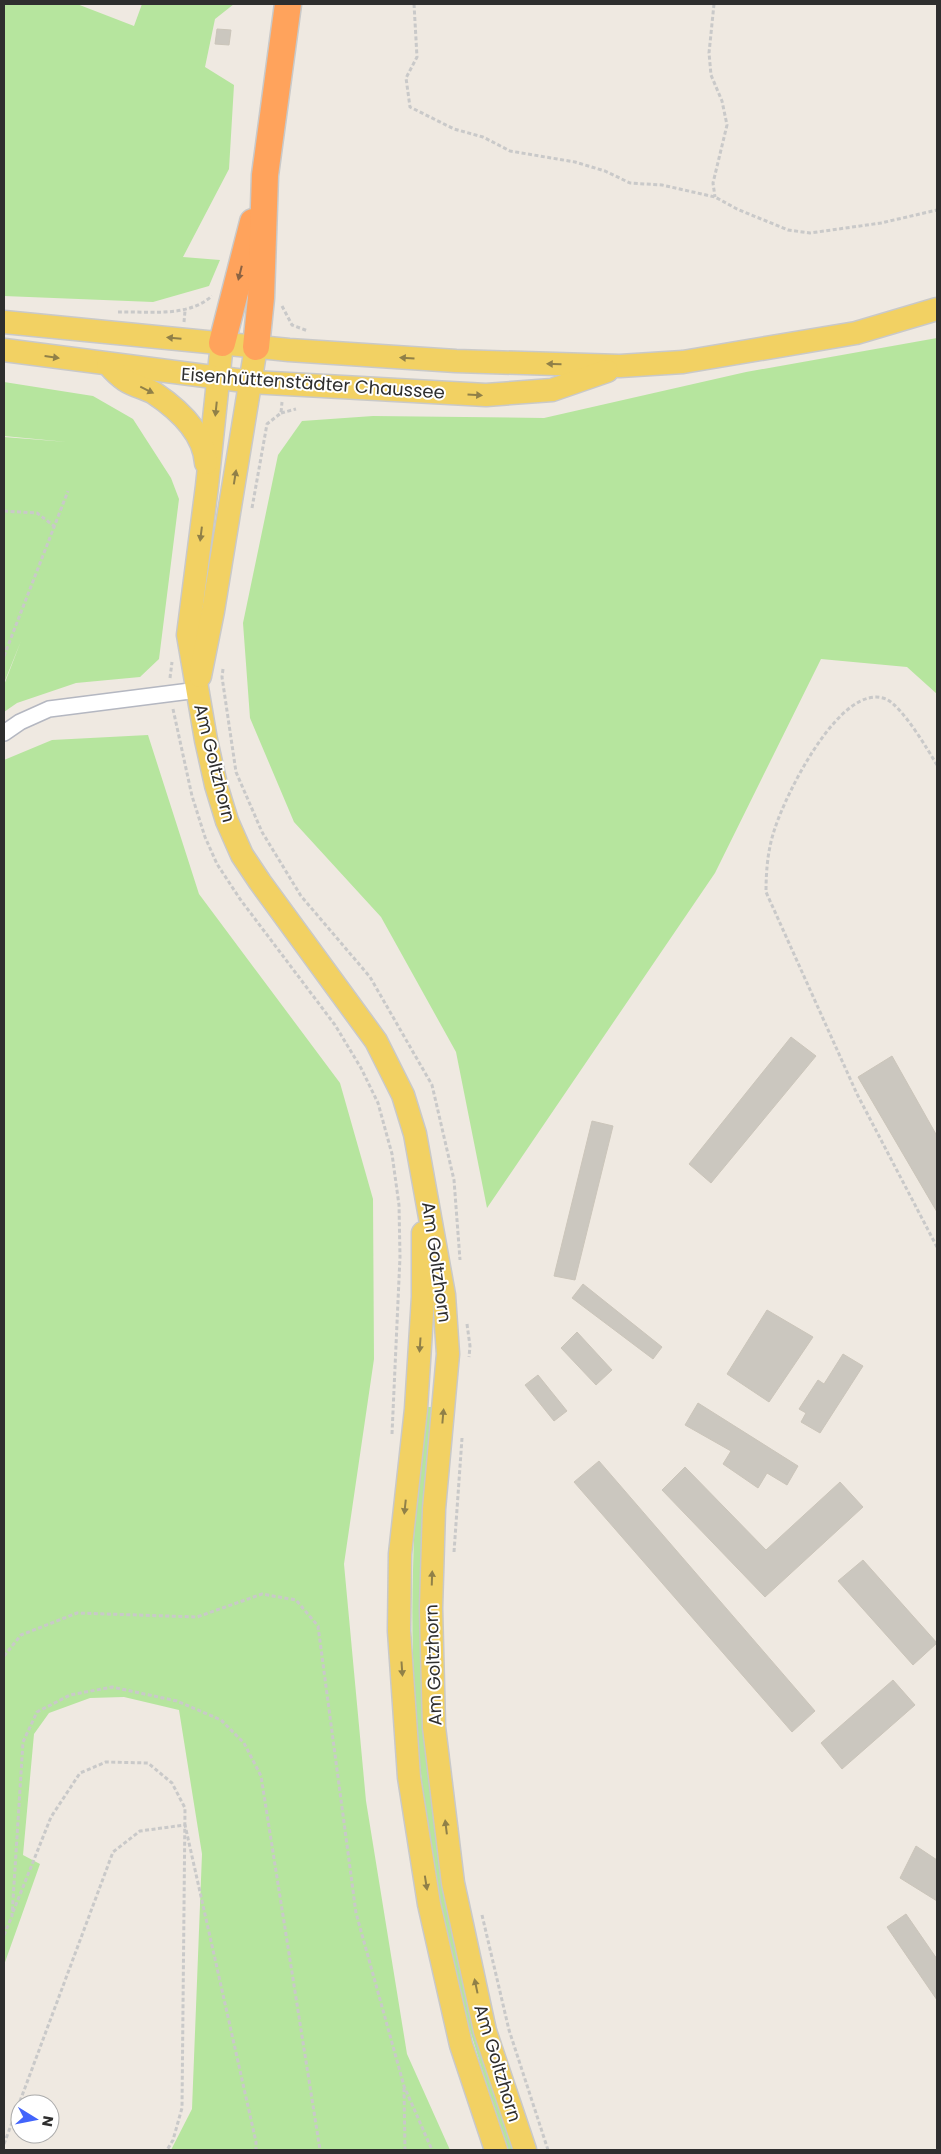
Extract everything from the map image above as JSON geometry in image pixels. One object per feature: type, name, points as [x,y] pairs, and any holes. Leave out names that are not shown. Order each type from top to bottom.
[{"type":"highway","points":[[256,347],[262,298],[265,175],[288,4]]},
{"type":"highway","points":[[222,343],[265,175]]},
{"type":"main road","name":"Eisenhüttenstädter Chaussee","points":[[4,322],[289,350],[456,361],[620,366],[684,362],[856,333],[937,309]]},
{"type":"main road","name":"Am Goltzhorn","points":[[222,343],[207,486],[188,635],[206,740],[216,785],[227,821],[242,855],[376,1041],[403,1095],[415,1134],[444,1295],[448,1354],[434,1509],[430,1608],[434,1727],[453,1883],[485,2031],[525,2150]]},
{"type":"main road","name":"Am Goltzhorn","points":[[198,690],[252,382],[256,347]]},
{"type":"main road","name":"Eisenhüttenstädter Chaussee","points":[[4,350],[219,379],[285,385],[486,395],[552,390],[620,366]]},
{"type":"main road","points":[[107,364],[126,381],[153,393],[161,399],[181,415],[197,434],[205,454],[207,486]]},
{"type":"main road","name":"Am Goltzhorn","points":[[423,1172],[423,1297],[416,1409],[400,1554],[399,1631],[408,1767],[429,1904],[461,2045],[496,2150]]},
{"type":"street","points":[[4,733],[20,722],[50,709],[198,690]]},
{"type":"path","points":[[414,4],[417,57],[406,78],[410,108],[454,129],[483,137],[510,151],[575,162],[606,171],[630,183],[662,185],[715,197],[736,209],[788,230],[810,232],[881,223],[937,210]]},
{"type":"path","points":[[714,4],[709,53],[711,75],[722,101],[727,125],[713,183],[715,197]]},
{"type":"path","points":[[185,311],[203,304],[218,291],[234,294]]},
{"type":"path","points":[[262,298],[279,300],[292,325],[289,350]]},
{"type":"path","points":[[292,325],[315,333]]},
{"type":"path","points":[[281,413],[285,385]]},
{"type":"path","points":[[250,518],[267,424],[281,413],[296,409]]},
{"type":"path","points":[[4,656],[68,492]]},
{"type":"path","points":[[4,511],[37,513],[54,526]]},
{"type":"path","points":[[224,660],[222,677],[236,772],[262,832],[302,896],[370,977],[432,1085],[454,1180],[460,1264]]},
{"type":"path","points":[[170,694],[192,796],[205,837],[217,864],[240,899],[335,1025],[378,1103],[392,1154],[399,1205],[400,1257],[392,1436]]},
{"type":"path","points":[[937,765],[910,722],[888,700],[872,697],[856,702],[823,734],[803,765],[774,828],[766,867],[766,892],[853,1086],[937,1247]]},
{"type":"path","points":[[467,1319],[470,1346],[468,1364]]},
{"type":"path","points":[[454,1560],[462,1436]]},
{"type":"path","points":[[4,1656],[21,1635],[76,1612],[197,1617],[262,1594],[296,1600],[318,1626],[356,1913],[404,2086],[432,2150]]},
{"type":"path","points":[[4,1928],[12,1916],[24,1742],[37,1712],[70,1695],[112,1687],[177,1701],[222,1720],[244,1743],[261,1776],[320,2150]]},
{"type":"path","points":[[4,1935],[51,1817],[80,1774],[106,1762],[148,1763],[172,1783],[185,1808],[182,2108],[174,2140],[167,2150]]},
{"type":"path","points":[[4,2144],[113,1852],[140,1831],[185,1825]]},
{"type":"path","points":[[185,1825],[256,2142],[256,2150]]},
{"type":"path","points":[[480,1909],[509,2030],[548,2150]]},
{"type":"path","points":[[404,2086],[405,2150]]},
{"type":"green space","points":[[6,4],[77,4],[134,26],[142,4],[234,4],[215,19],[205,67],[234,85],[229,169],[183,257],[220,260],[209,286],[153,302],[4,296],[4,6]]},
{"type":"green space","points":[[937,338],[937,694],[907,667],[821,659],[715,873],[487,1208],[456,1052],[381,917],[294,822],[250,718],[243,623],[278,455],[302,421],[373,416],[544,418],[746,372]]},
{"type":"green space","points":[[4,382],[93,396],[133,419],[171,478],[179,499],[159,659],[140,677],[76,683],[17,703],[4,712],[4,685],[21,641],[4,683],[4,437],[67,442],[4,436]]},
{"type":"green space","points":[[148,735],[199,894],[340,1083],[373,1199],[374,1359],[344,1564],[366,1801],[407,2054],[450,2150],[171,2150],[192,2109],[202,1854],[179,1710],[124,1697],[90,1698],[49,1713],[34,1734],[23,1855],[40,1864],[4,1965],[4,760],[52,740]]},
{"type":"green space","points":[[425,1407],[434,1407],[421,1554],[422,1692],[516,2150],[508,2150],[462,2003],[440,1907],[425,1811],[416,1714],[412,1617],[416,1508]]},
{"type":"building","points":[[217,29],[231,30],[229,45],[215,44]]},
{"type":"building","points":[[791,1037],[816,1056],[711,1183],[689,1164]]},
{"type":"building","points":[[892,1056],[937,1136],[937,1212],[858,1077]]},
{"type":"building","points":[[592,1121],[613,1126],[575,1280],[554,1276]]},
{"type":"building","points":[[583,1284],[662,1347],[653,1359],[572,1298]]},
{"type":"building","points":[[767,1310],[813,1337],[769,1402],[727,1374]]},
{"type":"building","points":[[577,1332],[612,1370],[596,1385],[561,1348]]},
{"type":"building","points":[[843,1354],[863,1366],[820,1433],[801,1422],[806,1413],[799,1409],[818,1380],[824,1384]]},
{"type":"building","points":[[538,1375],[567,1411],[554,1421],[525,1385]]},
{"type":"building","points":[[698,1403],[798,1466],[787,1485],[767,1473],[758,1488],[723,1464],[731,1451],[685,1425]]},
{"type":"building","points":[[599,1461],[815,1711],[792,1732],[574,1482]]},
{"type":"building","points":[[685,1467],[766,1550],[840,1482],[863,1507],[765,1597],[662,1490]]},
{"type":"building","points":[[863,1560],[937,1643],[913,1665],[838,1581]]},
{"type":"building","points":[[893,1680],[915,1705],[842,1769],[821,1743]]},
{"type":"building","points":[[916,1846],[937,1860],[937,1901],[900,1878]]},
{"type":"building","points":[[906,1914],[937,1959],[937,2000],[887,1927]]}]
